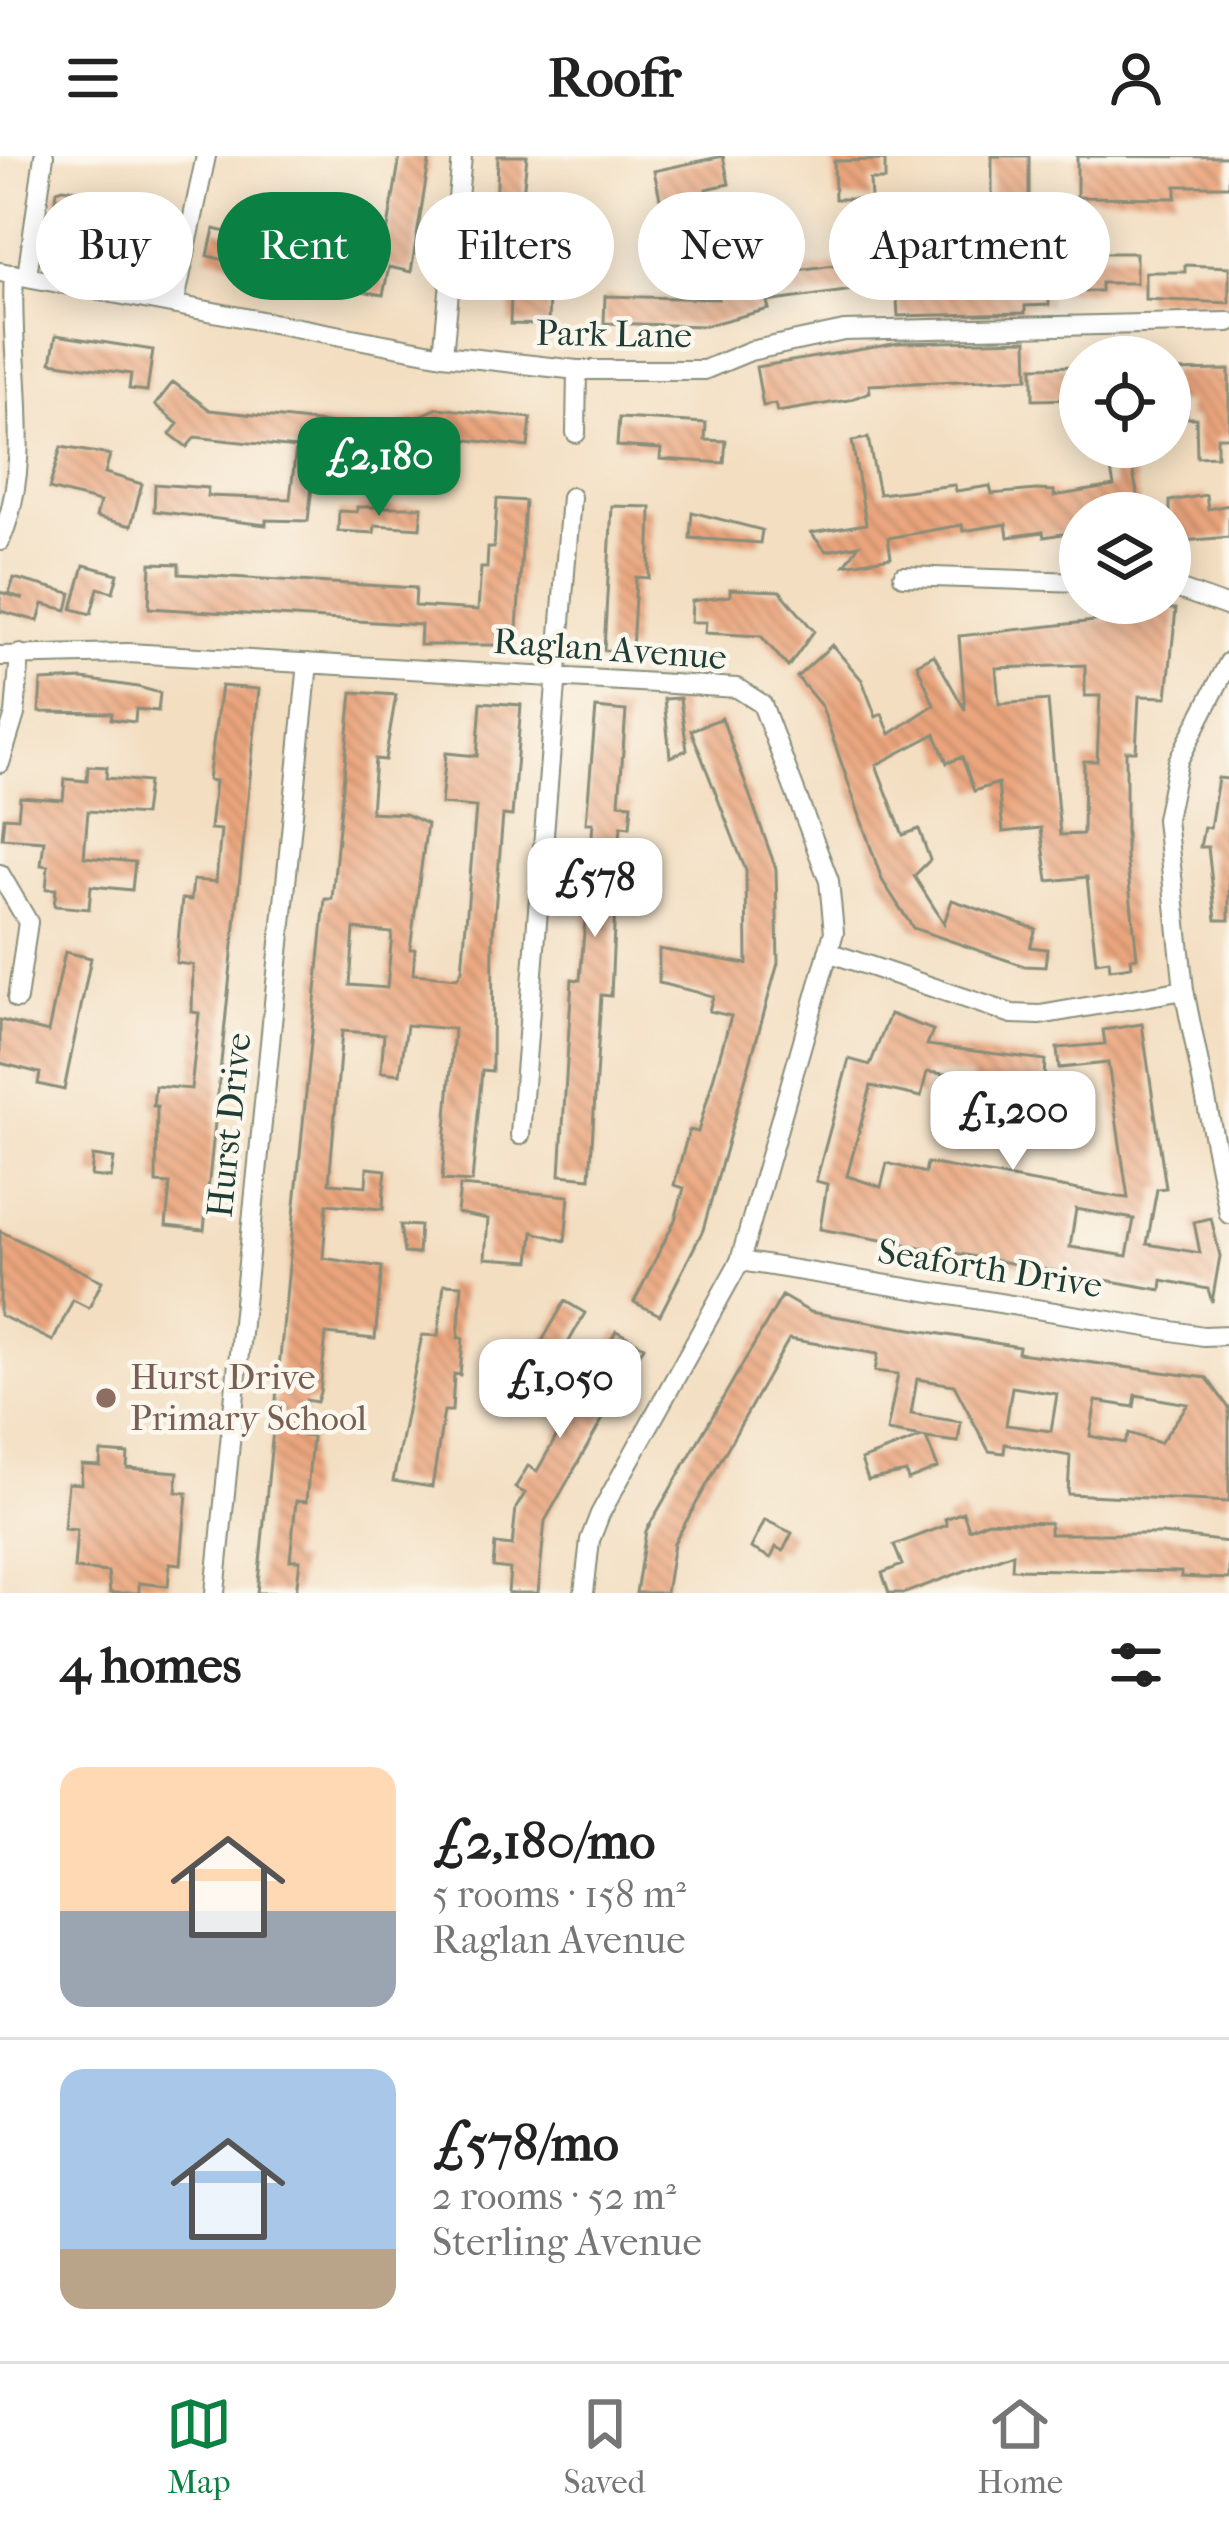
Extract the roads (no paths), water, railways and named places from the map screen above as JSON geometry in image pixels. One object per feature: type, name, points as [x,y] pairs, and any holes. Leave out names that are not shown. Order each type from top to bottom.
[{"type":"street","points":[[0,542],[16,471],[14,274],[44,156]]},
{"type":"street","points":[[175,302],[206,156]]},
{"type":"street","points":[[443,355],[462,156]]},
{"type":"street","name":"Park Lane","points":[[14,274],[443,355],[577,370],[704,370],[750,351],[844,331],[1229,322]]},
{"type":"street","points":[[576,433],[577,370]]},
{"type":"street","points":[[520,1135],[572,497]]},
{"type":"street","points":[[903,576],[1059,581]]},
{"type":"street","points":[[1191,593],[1229,607]]},
{"type":"street","name":"Raglan Avenue","points":[[10,655],[128,653],[308,663],[731,688],[758,699],[829,881],[835,909],[828,952],[740,1261],[595,1525],[584,1593]]},
{"type":"street","points":[[0,763],[15,714],[10,655]]},
{"type":"street","points":[[1229,662],[1186,740],[1167,803],[1167,866],[1184,990],[1229,1214]]},
{"type":"street","name":"Hurst Drive","points":[[215,1593],[308,663]]},
{"type":"street","points":[[0,874],[28,922],[17,999]]},
{"type":"street","points":[[828,952],[1012,1014],[1040,1015],[1184,990]]},
{"type":"street","name":"Seaforth Drive","points":[[740,1261],[1203,1336],[1229,1335]]},
{"type":"place","name":"Hurst Drive Primary School","points":[[106,1398]]}]
